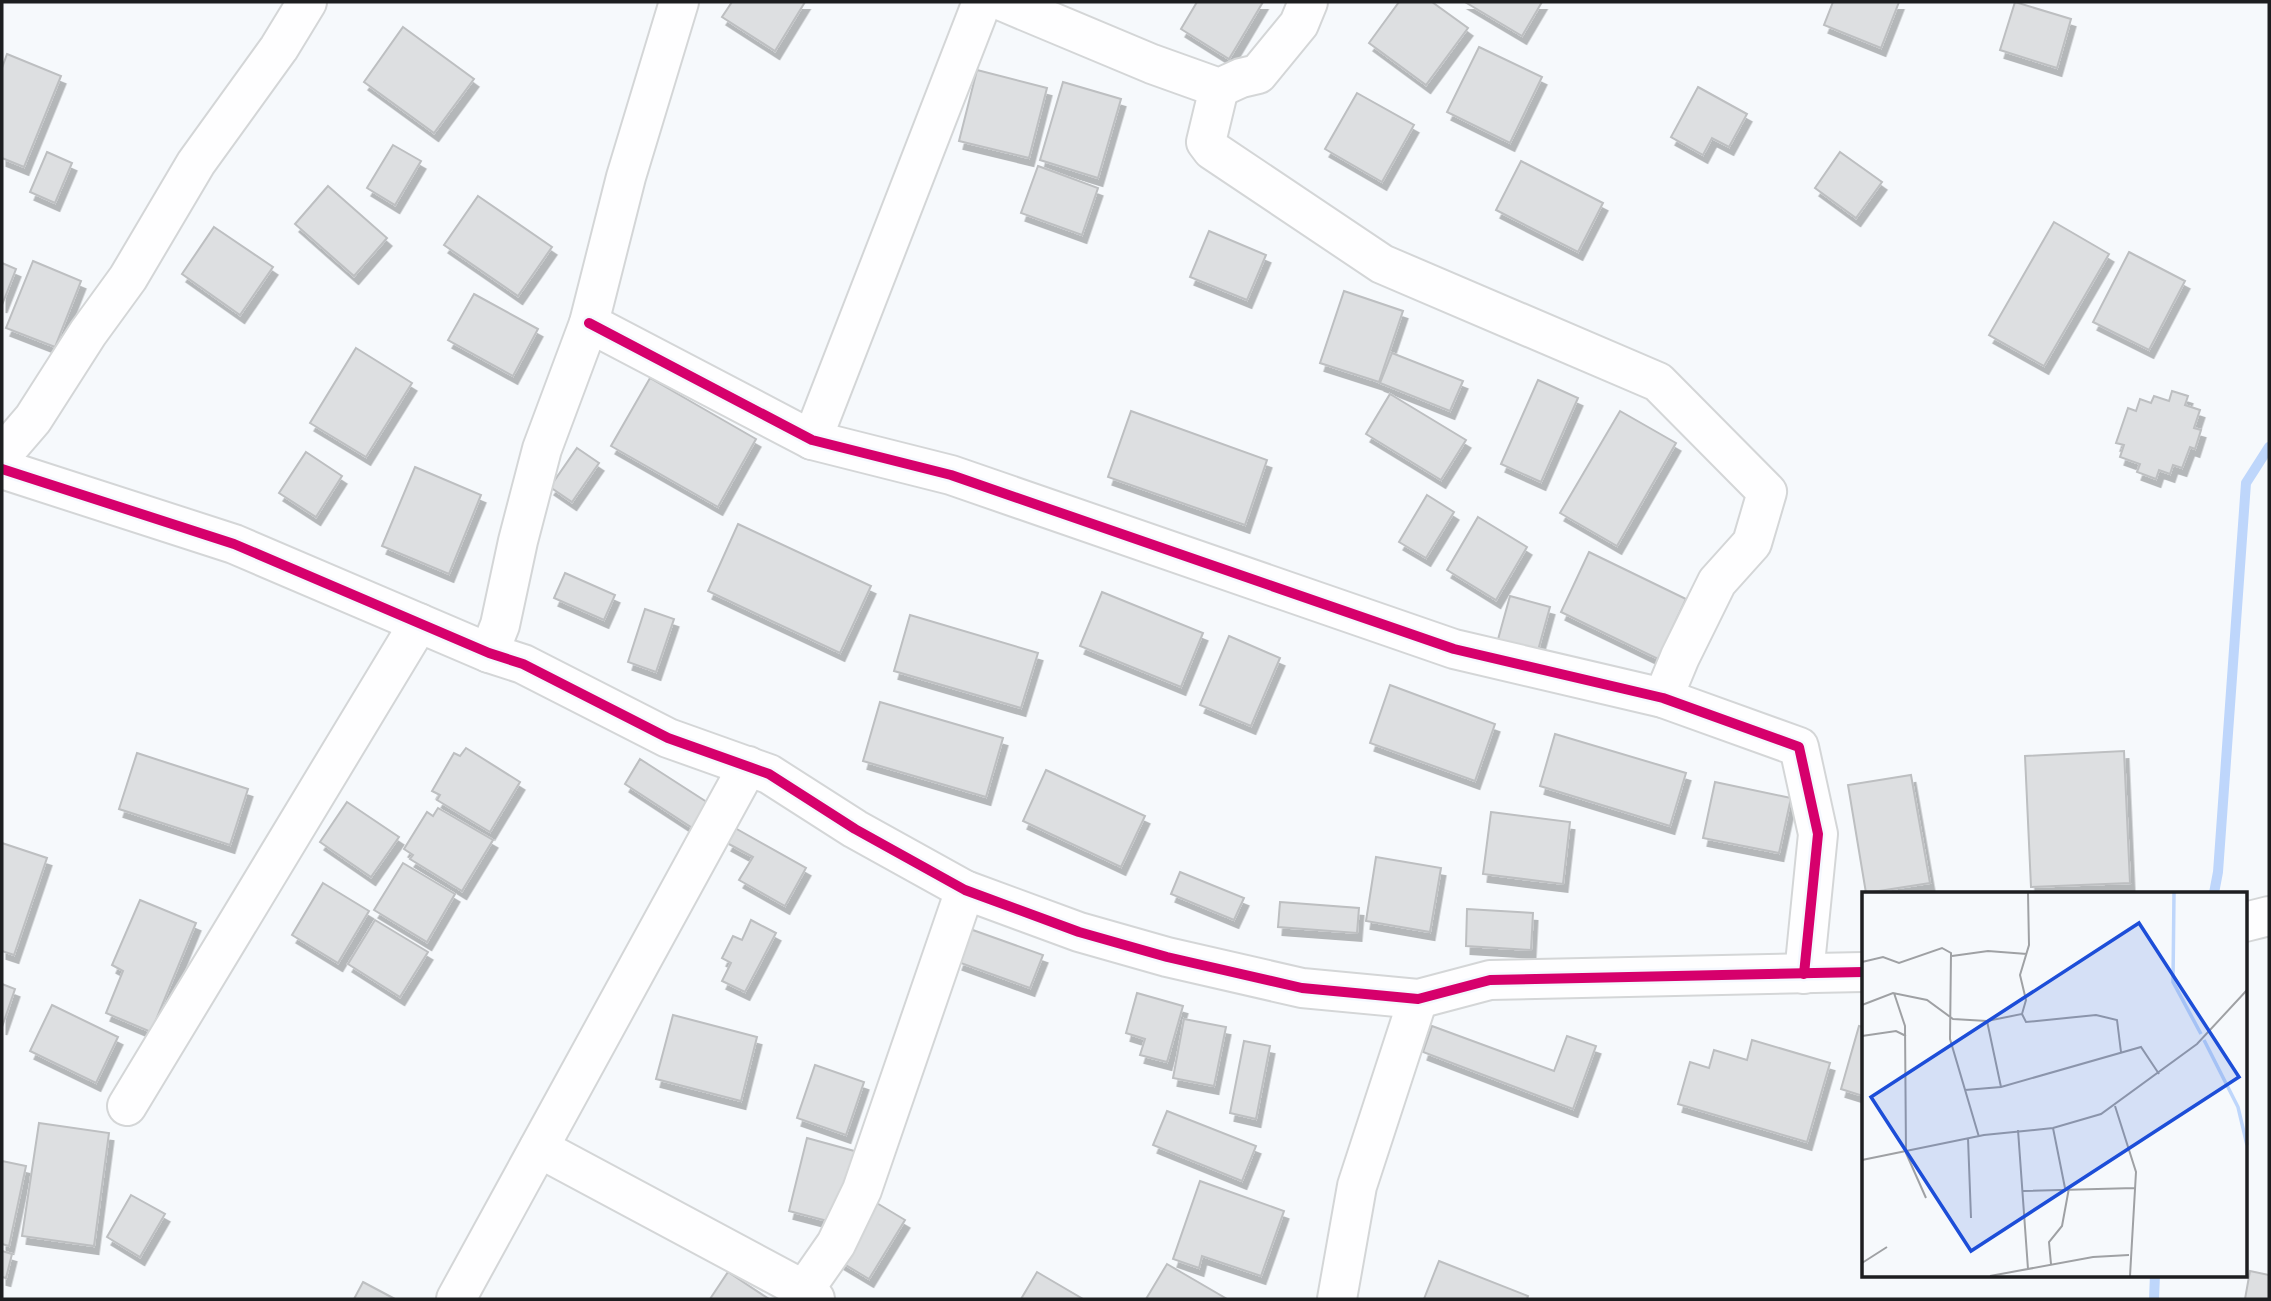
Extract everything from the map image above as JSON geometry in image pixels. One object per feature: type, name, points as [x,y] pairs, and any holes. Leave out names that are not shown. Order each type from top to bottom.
[{"type":"street","points":[[2,455],[33,419],[88,333],[128,278],[196,163],[279,48],[307,2]]},
{"type":"street","points":[[489,653],[500,625],[542,449],[589,323],[625,177],[679,2]]},
{"type":"street","points":[[812,440],[982,2]]},
{"type":"street","points":[[1004,2],[1152,64],[1219,88],[1258,74],[1299,24],[1308,2]]},
{"type":"street","points":[[1219,88],[1206,142],[1212,150],[1382,264],[1658,382],[1767,492],[1752,543],[1717,582],[1662,698]]},
{"type":"street","points":[[589,323],[812,440],[951,475],[1454,649],[1662,698],[1799,747],[1818,834],[1804,974]]},
{"type":"street","points":[[2,468],[234,544],[489,653],[523,664],[668,738],[769,774],[855,829],[965,890],[1079,932],[1167,957],[1302,988],[1418,999],[1490,980],[1862,972]]},
{"type":"street","points":[[127,1106],[419,623]]},
{"type":"street","points":[[456,1299],[748,766]]},
{"type":"street","points":[[539,1148],[809,1295],[862,1191],[965,890]]},
{"type":"street","points":[[2246,922],[2269,916]]},
{"type":"street","points":[[1337,1299],[1357,1186],[1418,999]]},
{"type":"building","points":[[732,2],[805,2],[775,51],[722,17]]},
{"type":"building","points":[[1197,2],[1263,2],[1229,59],[1181,29]]},
{"type":"building","points":[[1399,2],[1432,2],[1468,28],[1426,85],[1369,43]]},
{"type":"building","points":[[1465,2],[1542,2],[1522,36]]},
{"type":"building","points":[[1833,2],[1899,2],[1881,48],[1824,25]]},
{"type":"building","points":[[2015,2],[2071,19],[2057,68],[2000,50]]},
{"type":"building","points":[[403,27],[474,79],[434,133],[364,82]]},
{"type":"building","points":[[1479,47],[1542,77],[1510,143],[1447,112]]},
{"type":"building","points":[[7,54],[61,76],[24,167],[2,158],[2,68]]},
{"type":"building","points":[[977,70],[1047,88],[1029,158],[959,141]]},
{"type":"building","points":[[1063,82],[1121,99],[1098,178],[1040,160]]},
{"type":"building","points":[[1698,87],[1747,114],[1729,147],[1712,138],[1703,155],[1671,137]]},
{"type":"building","points":[[1357,93],[1414,125],[1382,182],[1325,149]]},
{"type":"building","points":[[393,145],[421,161],[395,205],[367,188]]},
{"type":"building","points":[[47,152],[72,163],[55,203],[30,192]]},
{"type":"building","points":[[1840,152],[1882,182],[1856,218],[1815,188]]},
{"type":"building","points":[[1521,161],[1603,203],[1578,252],[1496,210]]},
{"type":"building","points":[[1038,166],[1098,188],[1082,235],[1021,213]]},
{"type":"building","points":[[328,186],[387,238],[354,276],[295,224]]},
{"type":"building","points":[[478,196],[552,247],[518,296],[444,245]]},
{"type":"building","points":[[2054,222],[2109,254],[2044,366],[1989,335]]},
{"type":"building","points":[[214,227],[273,267],[240,315],[182,274]]},
{"type":"building","points":[[1209,231],[1266,255],[1247,300],[1190,277]]},
{"type":"building","points":[[2129,252],[2185,281],[2149,350],[2093,322]]},
{"type":"building","points":[[33,261],[81,281],[55,347],[6,328]]},
{"type":"building","points":[[2,263],[16,269],[2,305]]},
{"type":"building","points":[[1344,291],[1403,311],[1379,382],[1320,363]]},
{"type":"building","points":[[474,294],[538,329],[513,376],[448,340]]},
{"type":"building","points":[[356,348],[412,383],[366,457],[310,423]]},
{"type":"building","points":[[1392,353],[1463,381],[1450,411],[1380,383]]},
{"type":"building","points":[[650,378],[756,439],[718,507],[611,446]]},
{"type":"building","points":[[1538,380],[1578,398],[1541,482],[1501,464]]},
{"type":"building","points":[[2172,391],[2188,396],[2185,405],[2200,410],[2194,428],[2201,430],[2195,449],[2190,447],[2182,468],[2173,465],[2170,474],[2159,470],[2156,479],[2137,472],[2140,464],[2120,457],[2124,445],[2116,443],[2128,408],[2136,411],[2140,399],[2151,403],[2154,396],[2169,401]]},
{"type":"building","points":[[1390,394],[1466,440],[1441,480],[1366,434]]},
{"type":"building","points":[[1131,411],[1267,460],[1245,525],[1108,477]]},
{"type":"building","points":[[1620,411],[1676,443],[1617,546],[1560,513]]},
{"type":"building","points":[[577,448],[599,463],[572,502],[550,487]]},
{"type":"building","points":[[306,452],[342,476],[316,517],[279,493]]},
{"type":"building","points":[[415,467],[481,495],[449,574],[382,546]]},
{"type":"building","points":[[1427,495],[1454,512],[1426,558],[1399,542]]},
{"type":"building","points":[[1478,517],[1527,547],[1496,600],[1447,570]]},
{"type":"building","points":[[738,524],[871,586],[840,653],[708,591]]},
{"type":"building","points":[[1589,552],[1686,599],[1658,659],[1561,612]]},
{"type":"building","points":[[565,573],[615,595],[604,620],[554,598]]},
{"type":"building","points":[[1102,592],[1203,633],[1181,687],[1080,646]]},
{"type":"building","points":[[1510,596],[1550,607],[1537,654],[1497,643]]},
{"type":"building","points":[[645,609],[674,619],[656,672],[628,662]]},
{"type":"building","points":[[910,615],[1038,653],[1021,708],[894,671]]},
{"type":"building","points":[[1229,636],[1280,658],[1251,726],[1200,705]]},
{"type":"building","points":[[1390,685],[1495,724],[1475,781],[1370,743]]},
{"type":"building","points":[[880,702],[1003,738],[986,797],[863,761]]},
{"type":"building","points":[[1555,734],[1686,773],[1670,826],[1540,786]]},
{"type":"building","points":[[466,748],[520,782],[490,832],[437,800],[440,795],[432,791],[454,753],[460,756]]},
{"type":"building","points":[[2124,751],[2130,883],[2031,887],[2025,756]]},
{"type":"building","points":[[137,753],[248,789],[230,845],[119,809]]},
{"type":"building","points":[[640,759],[713,806],[697,831],[625,784]]},
{"type":"building","points":[[1046,770],[1145,816],[1121,867],[1023,821]]},
{"type":"building","points":[[1911,775],[1930,883],[1866,892],[1848,785]]},
{"type":"building","points":[[1715,782],[1791,798],[1779,853],[1703,838]]},
{"type":"building","points":[[347,802],[399,837],[371,877],[320,842]]},
{"type":"building","points":[[438,808],[493,840],[462,891],[410,859],[413,855],[404,849],[427,812],[433,816]]},
{"type":"building","points":[[1491,812],[1570,822],[1563,884],[1483,874]]},
{"type":"building","points":[[735,828],[806,868],[785,906],[739,880],[753,857],[727,843]]},
{"type":"building","points":[[2,843],[47,858],[14,955],[2,951]]},
{"type":"building","points":[[1376,857],[1441,868],[1430,932],[1366,921]]},
{"type":"building","points":[[403,863],[455,894],[427,942],[374,910]]},
{"type":"building","points":[[1180,872],[1244,898],[1234,920],[1171,894]]},
{"type":"building","points":[[323,883],[369,911],[338,963],[292,935]]},
{"type":"building","points":[[140,900],[196,923],[151,1032],[106,1013],[123,971],[112,965]]},
{"type":"building","points":[[1280,902],[1359,908],[1357,933],[1278,927]]},
{"type":"building","points":[[1467,909],[1533,913],[1531,950],[1466,946]]},
{"type":"building","points":[[375,920],[428,952],[400,997],[348,964]]},
{"type":"building","points":[[751,920],[776,933],[745,992],[722,981],[731,963],[722,958],[733,936],[742,940]]},
{"type":"building","points":[[970,929],[1043,955],[1030,988],[958,962]]},
{"type":"building","points":[[2,984],[15,989],[2,1027]]},
{"type":"building","points":[[1137,993],[1183,1006],[1167,1062],[1140,1055],[1145,1039],[1126,1033]]},
{"type":"building","points":[[52,1005],[118,1037],[96,1083],[30,1051]]},
{"type":"building","points":[[673,1015],[757,1037],[741,1101],[656,1079]]},
{"type":"building","points":[[1184,1019],[1226,1027],[1214,1086],[1173,1078]]},
{"type":"building","points":[[1432,1026],[1554,1071],[1567,1036],[1596,1046],[1573,1109],[1423,1052]]},
{"type":"building","points":[[1859,1026],[1862,1027],[1862,1096],[1841,1089]]},
{"type":"building","points":[[1752,1040],[1830,1063],[1807,1142],[1678,1104],[1690,1062],[1709,1068],[1714,1050],[1747,1060]]},
{"type":"building","points":[[1244,1041],[1270,1046],[1256,1119],[1230,1113]]},
{"type":"building","points":[[815,1065],[864,1082],[846,1135],[797,1118]]},
{"type":"building","points":[[1167,1111],[1256,1146],[1242,1181],[1153,1145]]},
{"type":"building","points":[[39,1123],[109,1133],[94,1246],[22,1236]]},
{"type":"building","points":[[807,1138],[858,1152],[839,1224],[789,1211]]},
{"type":"building","points":[[2,1161],[26,1166],[9,1246],[2,1244]]},
{"type":"building","points":[[1200,1181],[1284,1211],[1261,1276],[1202,1256],[1199,1268],[1173,1259]]},
{"type":"building","points":[[131,1195],[165,1214],[140,1257],[107,1237]]},
{"type":"building","points":[[875,1202],[905,1220],[869,1279],[839,1261]]},
{"type":"building","points":[[2,1251],[12,1254],[6,1278],[2,1277]]},
{"type":"building","points":[[1439,1261],[1528,1296],[1527,1299],[1424,1299]]},
{"type":"building","points":[[1167,1264],[1227,1299],[1146,1299]]},
{"type":"building","points":[[2250,1271],[2269,1275],[2269,1299],[2245,1299]]},
{"type":"building","points":[[728,1272],[769,1299],[710,1299]]},
{"type":"building","points":[[1037,1272],[1083,1299],[1021,1299]]},
{"type":"building","points":[[363,1282],[395,1299],[354,1299]]},
{"type":"waterway","points":[[2214,892],[2218,872],[2246,483],[2269,447]]},
{"type":"waterway","points":[[2154,1299],[2155,1276]]},
{"type":"cycle path","points":[[589,323],[812,440],[951,475],[1454,649],[1663,698],[1799,747],[1818,834],[1804,974]]},
{"type":"cycle path","points":[[2,469],[234,544],[489,653],[523,664],[668,738],[769,774],[855,829],[965,890],[1079,932],[1167,957],[1302,988],[1418,999],[1490,980],[1862,972]]}]
